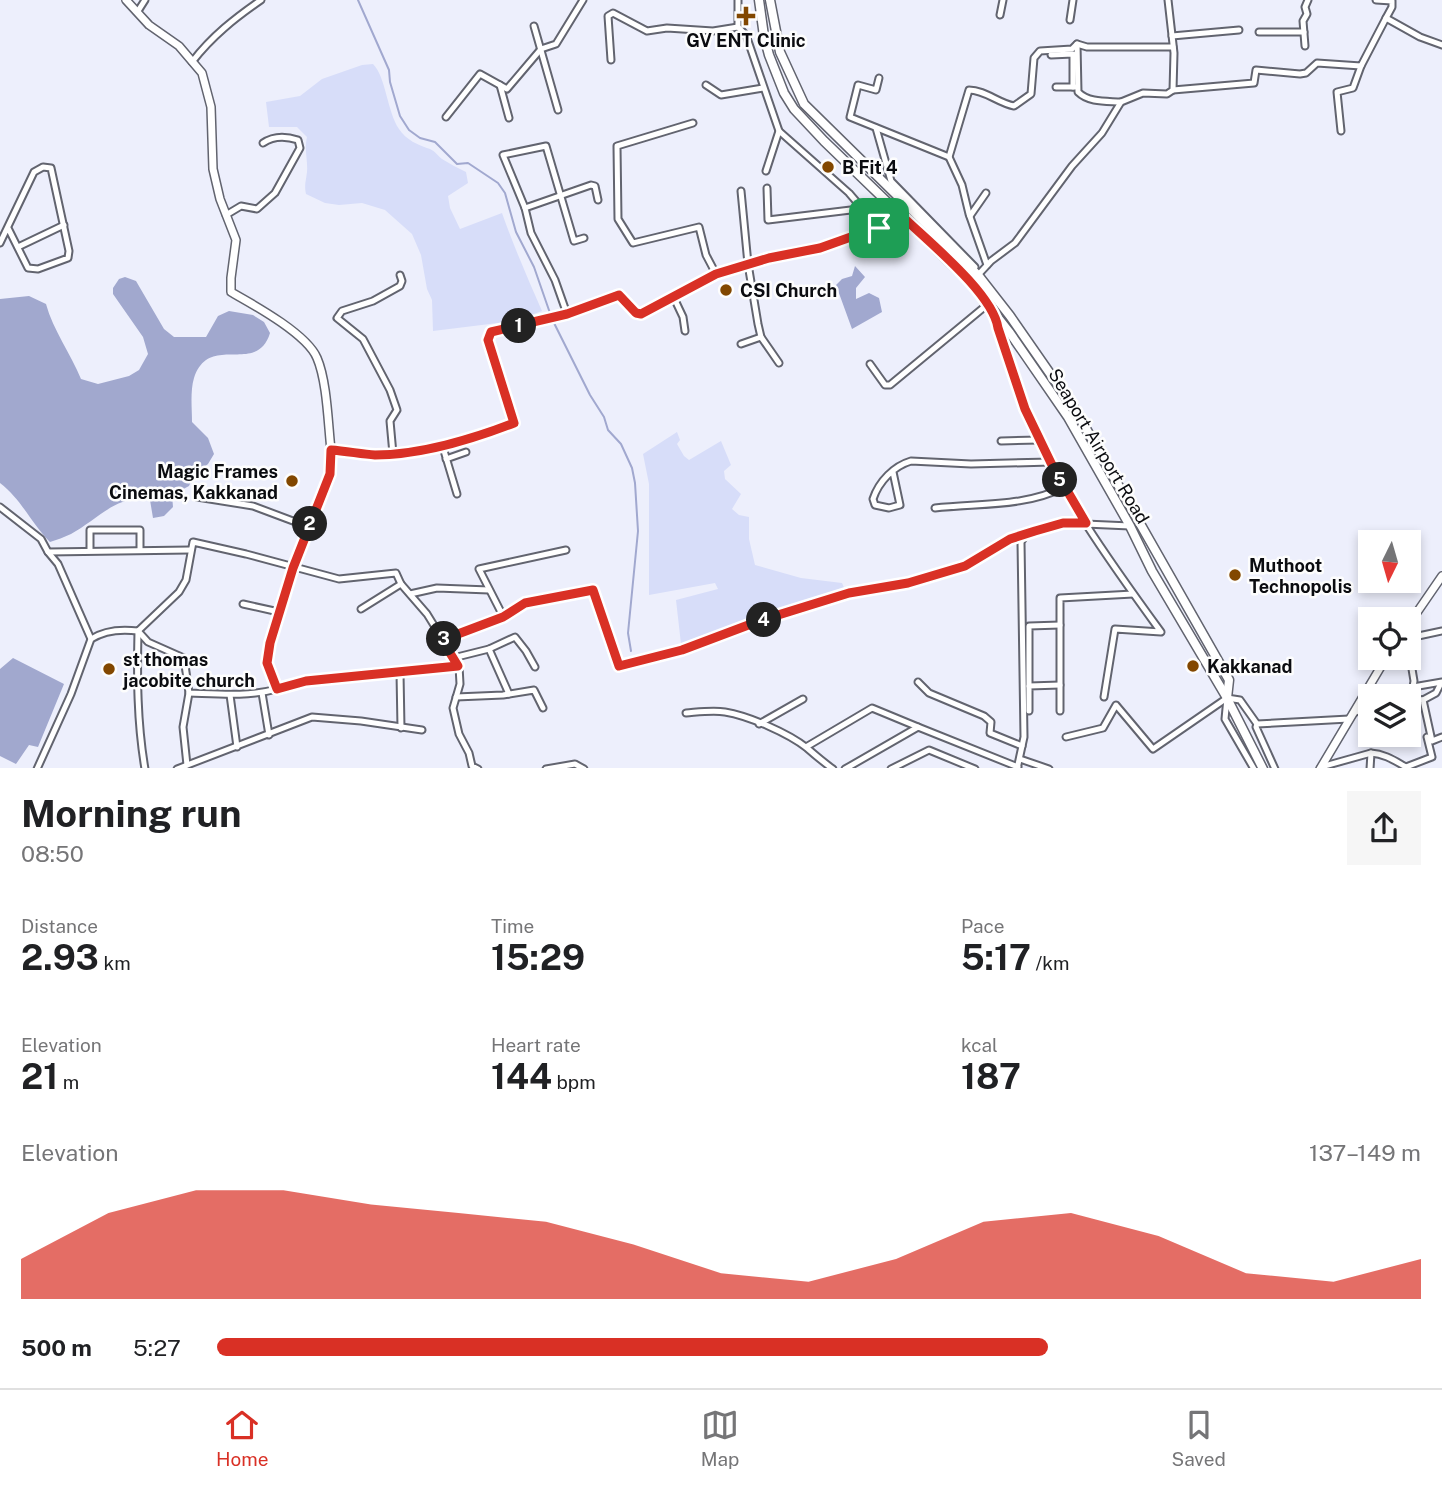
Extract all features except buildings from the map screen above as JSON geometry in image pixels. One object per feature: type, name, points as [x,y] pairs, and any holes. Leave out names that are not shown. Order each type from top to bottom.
[{"type":"main road","name":"Seaport Airport Road","points":[[760,0],[769,55],[784,93],[794,109],[970,282],[997,316],[1068,417],[1130,526],[1152,571],[1227,698],[1263,768]]},
{"type":"main road","name":"Seaport Airport Road","points":[[770,0],[780,52],[804,104],[979,274],[1076,411],[1229,680],[1227,698]]},
{"type":"street","points":[[126,0],[149,25],[179,46],[202,73],[210,100],[213,169],[236,240],[230,278],[231,292],[288,326],[317,355],[322,374],[331,450],[330,474],[293,568],[279,612],[267,663],[277,689]]},
{"type":"street","points":[[138,11],[145,0]]},
{"type":"street","points":[[192,62],[207,41],[261,0]]},
{"type":"street","points":[[446,117],[480,74],[507,89],[541,49],[556,44],[583,0]]},
{"type":"street","points":[[737,27],[738,0]]},
{"type":"street","points":[[1000,15],[1003,0]]},
{"type":"street","points":[[1070,20],[1073,0]]},
{"type":"street","points":[[1168,0],[1173,47],[1173,90]]},
{"type":"street","points":[[1305,46],[1303,21],[1307,14],[1305,7],[1308,0]]},
{"type":"street","points":[[1341,131],[1337,92],[1353,88],[1361,65],[1392,7],[1392,2],[1376,0]]},
{"type":"street","points":[[611,60],[608,16],[613,13],[652,32],[667,28],[713,31],[737,27],[747,35],[779,131],[849,193],[879,228]]},
{"type":"street","points":[[1386,18],[1420,37],[1442,45]]},
{"type":"street","points":[[534,26],[558,110]]},
{"type":"street","points":[[1172,36],[1239,30]]},
{"type":"street","points":[[1259,32],[1304,32]]},
{"type":"street","points":[[1077,44],[1087,47],[1173,47]]},
{"type":"street","points":[[1075,87],[1077,44]]},
{"type":"street","points":[[949,158],[970,90],[1014,106],[1031,94],[1031,74],[1036,54],[1072,49],[1077,44]]},
{"type":"street","points":[[1051,55],[1073,54],[1075,87],[1081,96],[1091,100],[1121,102],[1143,93],[1167,94],[1173,90],[1254,83],[1256,70],[1300,74],[1306,73],[1317,63],[1361,65]]},
{"type":"street","points":[[879,78],[876,90],[858,85],[849,117],[949,158],[962,185],[987,265]]},
{"type":"street","points":[[500,85],[509,118]]},
{"type":"street","points":[[706,85],[721,95],[764,88]]},
{"type":"street","points":[[1056,87],[1075,87]]},
{"type":"street","points":[[876,128],[891,181],[979,274],[1015,243],[1072,166],[1102,133],[1121,102]]},
{"type":"street","points":[[694,123],[617,146],[618,219],[633,243],[699,227],[706,255],[716,274]]},
{"type":"street","points":[[766,171],[779,131]]},
{"type":"street","points":[[226,215],[241,206],[257,209],[275,193],[300,148],[298,140],[293,138],[278,137],[263,143]]},
{"type":"street","points":[[567,314],[555,280],[531,233],[503,155],[546,146],[574,241],[584,238]]},
{"type":"street","points":[[0,243],[34,172],[43,167],[51,168],[69,251],[68,258],[38,269],[28,268],[8,228]]},
{"type":"street","points":[[524,208],[593,185],[598,200]]},
{"type":"street","points":[[767,188],[768,220],[859,209],[864,211]]},
{"type":"street","points":[[741,191],[748,264],[761,337],[779,363]]},
{"type":"street","points":[[970,216],[986,193]]},
{"type":"street","points":[[331,450],[373,455],[393,454],[442,444],[514,422],[488,340],[489,334],[567,314],[619,295],[636,313],[641,314],[716,274],[820,248],[904,218]]},
{"type":"street","points":[[18,247],[64,225]]},
{"type":"street","points":[[393,454],[390,421],[397,410],[390,390],[363,340],[337,318],[342,311],[392,292],[400,286],[400,275]]},
{"type":"street","points":[[674,298],[683,317],[685,331]]},
{"type":"street","points":[[870,364],[885,385],[890,385],[988,304]]},
{"type":"street","points":[[997,316],[998,328],[1023,403],[1039,440],[1086,523],[1161,632],[1115,629],[1104,697]]},
{"type":"street","points":[[741,344],[761,337]]},
{"type":"street","points":[[1001,442],[1039,440]]},
{"type":"street","points":[[442,444],[457,494]]},
{"type":"street","points":[[446,459],[466,452]]},
{"type":"street","points":[[892,472],[900,505],[888,508],[875,505],[873,499],[876,490],[892,472],[903,464],[918,460],[971,464],[1051,463]]},
{"type":"street","points":[[935,508],[1014,501],[1054,493],[1064,487]]},
{"type":"street","points":[[197,496],[253,506],[309,527]]},
{"type":"street","points":[[0,507],[41,539],[58,564],[91,639]]},
{"type":"street","points":[[442,640],[503,617],[525,603],[593,590],[619,666],[682,650],[759,621],[849,593],[908,583],[965,566],[1010,539],[1063,523],[1130,526]]},
{"type":"street","points":[[90,550],[90,530],[139,530],[139,549]]},
{"type":"street","points":[[806,747],[872,708],[1017,768],[1024,737],[1021,542],[1025,536]]},
{"type":"street","points":[[145,768],[137,686],[138,631],[179,592],[186,580],[193,542],[339,579],[396,573],[401,584],[426,614],[458,666],[460,684],[453,708],[459,734],[472,768]]},
{"type":"street","points":[[48,552],[190,550]]},
{"type":"street","points":[[503,617],[479,569],[566,550]]},
{"type":"street","points":[[1421,607],[1442,576]]},
{"type":"street","points":[[361,609],[401,584]]},
{"type":"street","points":[[410,594],[438,588],[489,590]]},
{"type":"street","points":[[1059,711],[1060,598],[1133,594]]},
{"type":"street","points":[[243,604],[279,612]]},
{"type":"street","points":[[1029,711],[1029,626],[1060,625]]},
{"type":"street","points":[[37,768],[71,694],[91,639],[98,634],[122,629],[138,631],[148,642],[184,658],[189,693],[183,727],[187,765]]},
{"type":"street","points":[[1421,635],[1442,631]]},
{"type":"street","points":[[453,659],[515,638],[527,651],[535,667]]},
{"type":"street","points":[[489,649],[509,694]]},
{"type":"street","points":[[189,693],[262,693],[306,681],[458,666]]},
{"type":"street","points":[[1320,768],[1379,670]]},
{"type":"street","points":[[400,673],[401,728]]},
{"type":"street","points":[[918,682],[929,693],[984,716],[991,722],[990,733],[1022,746]]},
{"type":"street","points":[[1421,686],[1441,682]]},
{"type":"street","points":[[1441,682],[1436,693],[1423,700],[1432,741],[1442,737]]},
{"type":"street","points":[[1029,686],[1060,685]]},
{"type":"street","points":[[456,697],[534,690],[543,708]]},
{"type":"street","points":[[262,693],[269,735]]},
{"type":"street","points":[[230,695],[237,747]]},
{"type":"street","points":[[1227,698],[1225,719],[1254,768]]},
{"type":"street","points":[[1066,737],[1103,728],[1116,705],[1153,749],[1227,698],[1241,700],[1256,724],[1275,768]]},
{"type":"street","points":[[759,724],[803,699]]},
{"type":"street","points":[[686,713],[726,713],[759,724],[806,747],[817,759],[832,768]]},
{"type":"street","points":[[1256,724],[1351,716],[1358,713]]},
{"type":"street","points":[[177,768],[312,717],[422,730]]},
{"type":"street","points":[[845,768],[918,727]]},
{"type":"street","points":[[1320,768],[1371,753],[1379,753],[1406,767],[1432,757],[1427,737]]},
{"type":"street","points":[[891,768],[929,750],[975,768]]},
{"type":"street","points":[[1370,768],[1371,753]]},
{"type":"street","points":[[1020,758],[1049,768]]},
{"type":"street","points":[[546,768],[575,764],[584,768]]},
{"type":"shaded area","points":[[373,64],[381,77],[395,122],[402,133],[466,172],[468,183],[448,196],[450,208],[460,229],[502,213],[542,311],[515,321],[433,331],[432,300],[427,289],[421,255],[412,234],[385,210],[362,203],[325,203],[306,194],[307,137],[297,127],[269,127],[266,102],[300,96],[322,79],[362,65]]},
{"type":"shaded area","points":[[855,266],[865,277],[856,288],[856,299],[869,293],[879,298],[882,312],[852,329],[836,285],[842,279],[852,276]]},
{"type":"shaded area","points":[[125,277],[136,281],[164,329],[174,337],[206,337],[218,316],[229,311],[253,315],[264,322],[270,333],[264,345],[255,352],[221,355],[210,358],[201,365],[193,383],[192,422],[208,438],[214,454],[208,464],[194,475],[189,486],[172,495],[173,507],[164,516],[153,518],[150,500],[128,500],[108,509],[71,534],[50,542],[0,483],[0,299],[29,296],[46,304],[81,379],[98,384],[129,376],[139,370],[148,354],[143,337],[113,294],[113,288],[119,279]]},
{"type":"shaded area","points":[[677,432],[680,440],[677,444],[689,460],[721,441],[731,465],[724,471],[725,479],[741,494],[732,509],[739,515],[749,517],[749,539],[755,565],[801,578],[842,583],[846,592],[778,611],[681,644],[676,600],[718,589],[715,583],[649,595],[649,484],[643,454]]},
{"type":"shaded area","points":[[13,658],[64,684],[38,747],[29,745],[16,764],[0,756],[0,669]]},
{"type":"waterway","points":[[358,0],[389,70],[400,116],[409,130],[420,138],[435,142],[457,164],[468,163],[498,183],[505,193],[516,232],[534,267],[551,316]]},
{"type":"waterway","points":[[553,321],[604,417],[608,430],[621,444],[632,468],[638,531],[628,633],[631,651]]},
{"type":"place","name":"GV ENT Clinic","points":[[746,16]]},
{"type":"place","name":"B Fit 4","points":[[828,167]]},
{"type":"place","name":"CSI Church","points":[[726,290]]},
{"type":"place","name":"Magic Frames Cinemas, Kakkanad","points":[[292,481]]},
{"type":"place","name":"Muthoot Technopolis","points":[[1235,575]]},
{"type":"place","name":"Kakkanad","points":[[1193,666]]},
{"type":"place","name":"st thomas jacobite church","points":[[109,669]]},
{"type":"route","points":[[904,218],[970,282],[997,316],[998,328],[1025,409],[1051,463],[1086,523],[1063,523],[1035,531],[1010,539],[965,566],[908,583],[849,593],[759,621],[682,650],[619,666],[593,590],[525,603],[503,617],[442,640],[458,666],[306,681],[277,689],[267,663],[270,643],[293,568],[330,474],[331,450],[373,455],[399,453],[461,440],[514,423],[488,340],[491,332],[567,314],[619,295],[636,313],[641,314],[716,274],[769,258],[820,248],[879,228],[904,218]]}]
